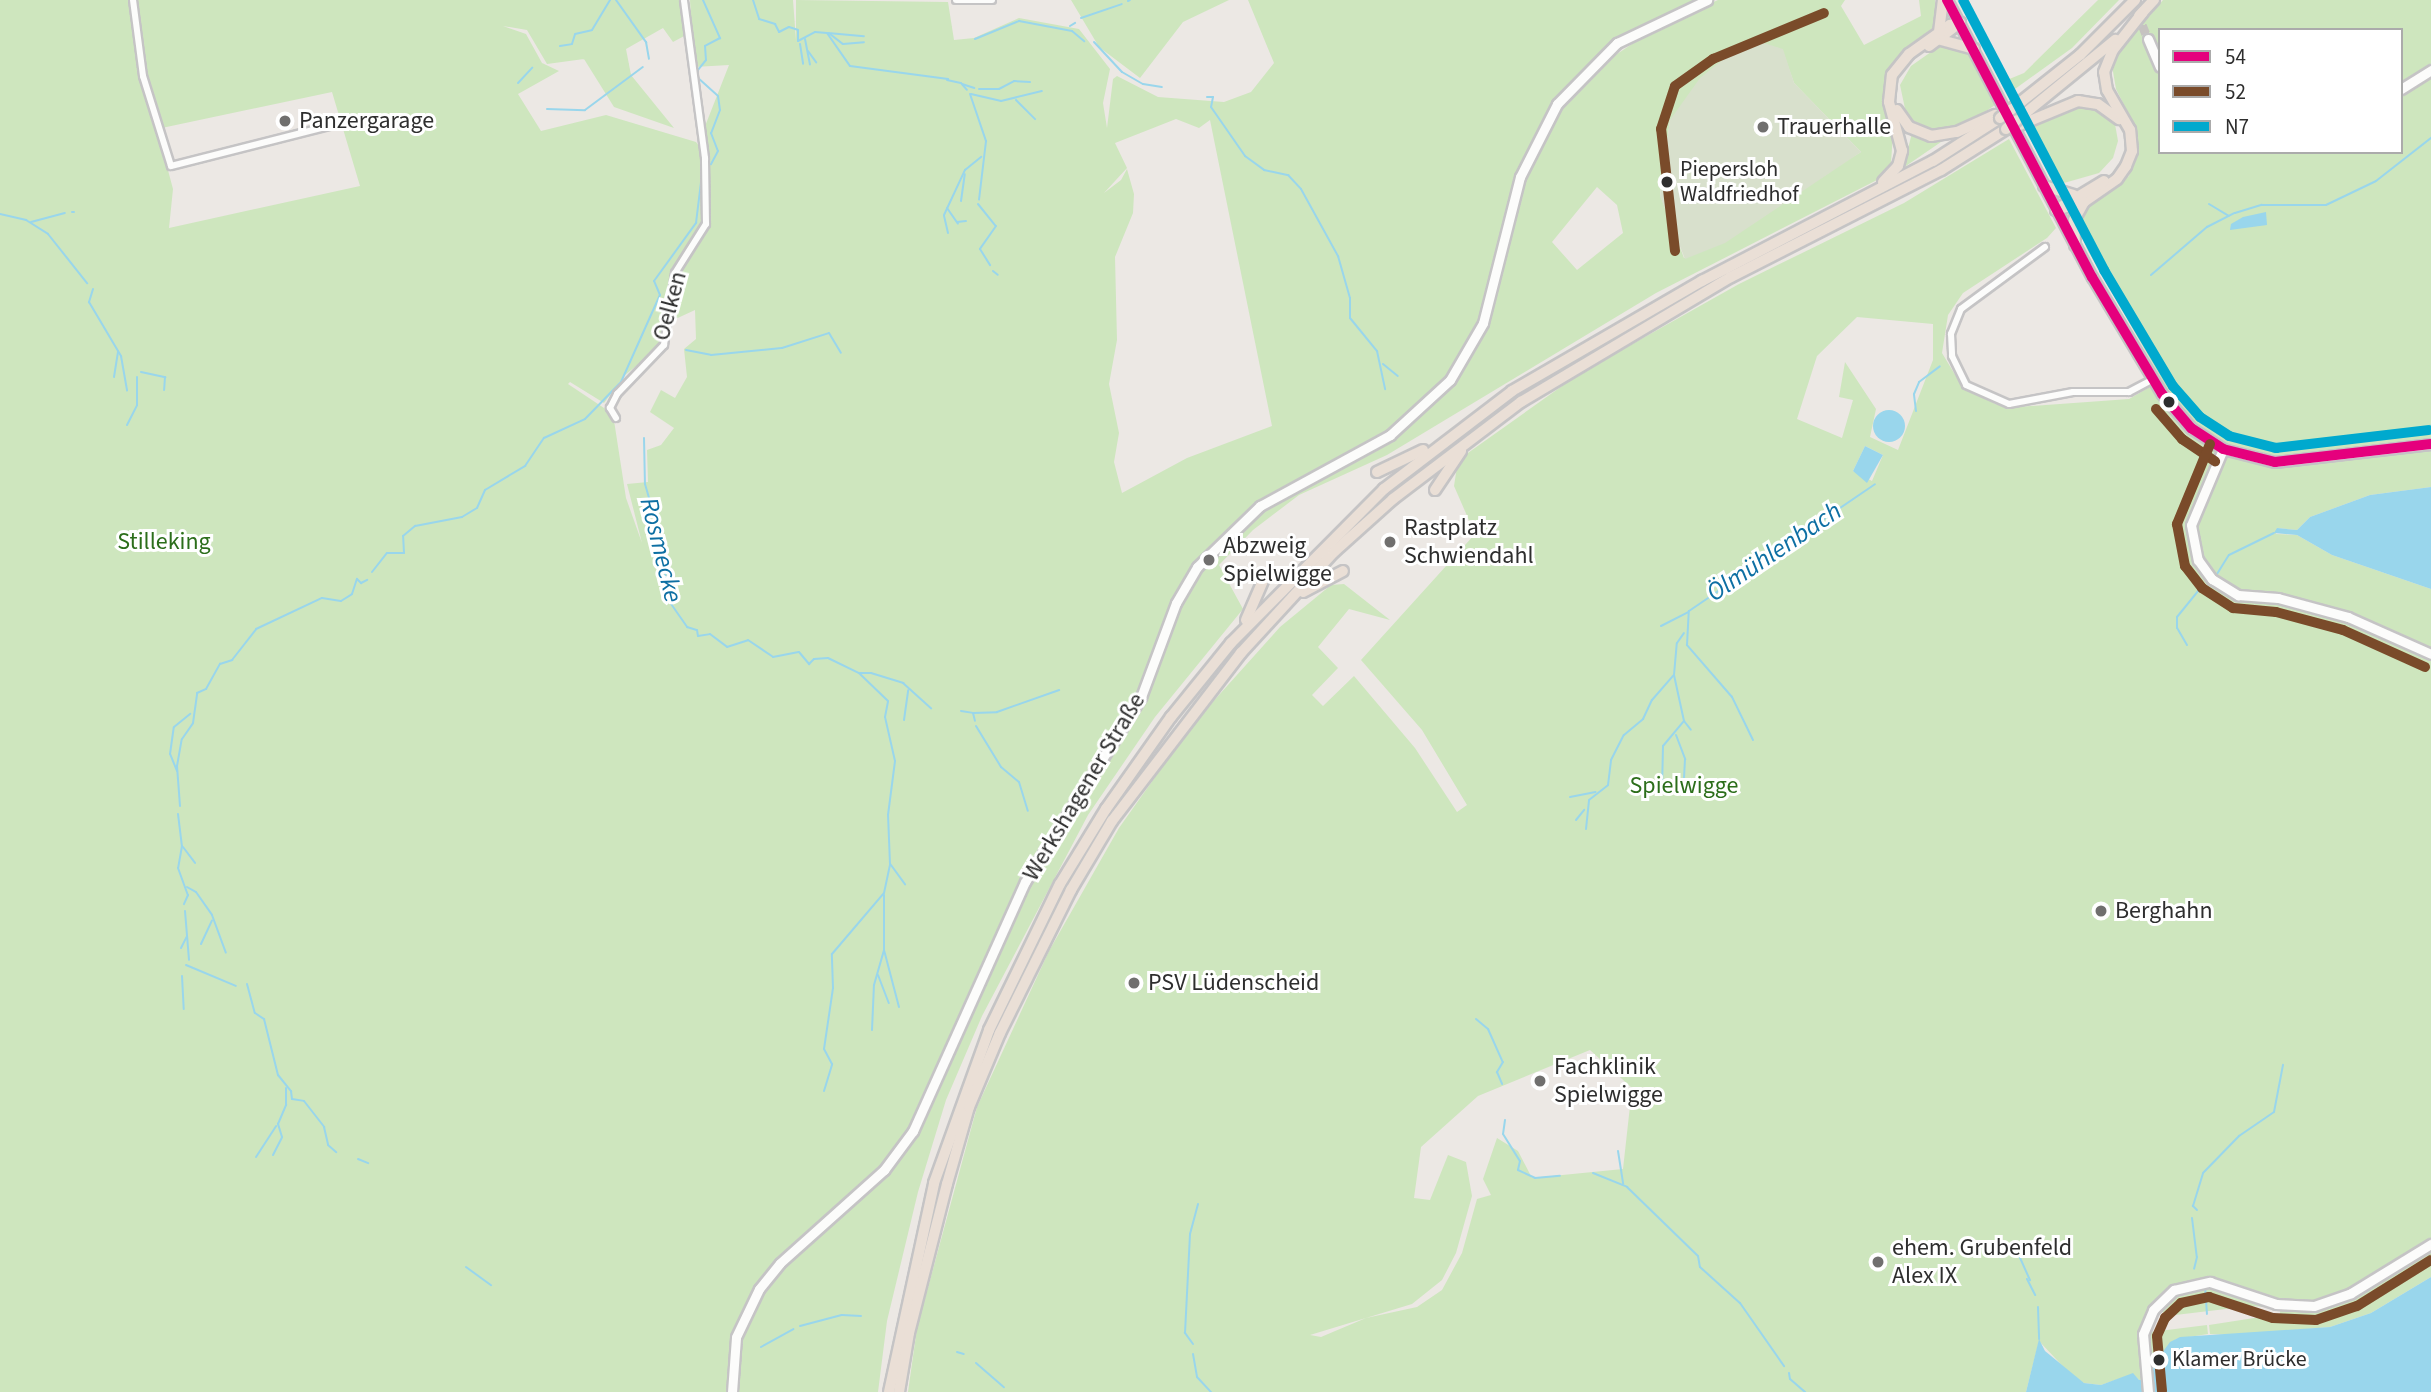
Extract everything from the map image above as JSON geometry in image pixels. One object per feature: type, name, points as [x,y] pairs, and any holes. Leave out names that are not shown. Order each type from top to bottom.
[{"type":"highway","points":[[1945,0],[1940,36],[1911,59],[1897,77],[1894,98],[1903,120],[1916,131],[1940,136],[1999,116]]},
{"type":"highway","points":[[889,1392],[934,1183],[989,1030],[1060,884],[1106,809],[1171,717],[1231,643],[1325,544],[1384,489],[1512,391],[1597,339],[1933,161],[2014,106],[2080,55],[2135,0]]},
{"type":"highway","points":[[900,1392],[923,1273],[969,1107],[1034,961],[1112,821],[1175,736],[1274,615],[1383,508],[1479,432],[1615,344],[1731,277],[1846,222],[2018,123],[2087,67],[2154,0]]},
{"type":"highway","points":[[2056,210],[2117,179],[2130,158],[2130,130],[2107,90],[2104,72],[2113,50],[2143,12]]},
{"type":"highway","points":[[1852,203],[1898,166],[1902,143],[1889,102],[1892,75],[1909,54],[1960,23]]},
{"type":"highway","points":[[1940,36],[1973,48]]},
{"type":"highway","points":[[2018,123],[2078,102],[2098,104],[2118,118],[2127,142],[2121,165],[2107,180],[2080,198],[2074,220],[2075,246]]},
{"type":"highway","points":[[2044,186],[2080,198]]},
{"type":"highway","points":[[1435,489],[1479,432]]},
{"type":"highway","points":[[1377,472],[1451,437]]},
{"type":"highway","points":[[1274,615],[1317,582],[1343,571]]},
{"type":"highway","points":[[1231,643],[1253,609],[1265,576]]},
{"type":"main road","name":"Werkshagener Straße","points":[[732,1392],[736,1337],[759,1289],[773,1269],[884,1170],[913,1131],[1025,882],[1140,697],[1176,603],[1197,567],[1226,534],[1260,506],[1390,435],[1450,380],[1483,323],[1520,177],[1556,104],[1617,43],[1707,0]]},
{"type":"main road","points":[[1945,0],[1960,23],[2075,246],[2153,379],[2183,421],[2223,449],[2256,460],[2291,463],[2431,444]]},
{"type":"main road","points":[[2148,39],[2158,62]]},
{"type":"main road","points":[[2403,88],[2431,70]]},
{"type":"main road","points":[[2223,449],[2191,525],[2198,560],[2212,579],[2238,595],[2278,598],[2348,617],[2431,654]]},
{"type":"main road","points":[[2148,1392],[2141,1352],[2145,1326],[2153,1310],[2174,1290],[2210,1282],[2276,1304],[2314,1306],[2351,1293],[2431,1244]]},
{"type":"street","points":[[133,0],[143,76],[170,166],[329,126]]},
{"type":"street","name":"Oelken","points":[[616,418],[610,408],[617,394],[664,345],[675,273],[705,228],[705,158],[699,141],[684,0]]},
{"type":"street","points":[[956,0],[992,0]]},
{"type":"street","points":[[2045,247],[1961,309],[1951,334],[1952,356],[1966,385],[2009,404],[2073,392],[2129,391],[2153,379]]},
{"type":"green space","name":"Stilleking","points":[[0,0],[682,0],[686,35],[673,42],[663,28],[626,49],[631,75],[674,128],[614,107],[584,59],[547,64],[527,30],[503,26],[526,34],[542,63],[559,71],[518,94],[541,131],[606,115],[696,142],[702,150],[704,224],[673,272],[661,346],[625,375],[604,403],[570,382],[568,384],[613,414],[626,498],[642,543],[627,484],[648,482],[647,450],[661,445],[674,428],[650,412],[661,390],[675,398],[687,377],[684,349],[696,339],[695,310],[669,322],[676,273],[707,228],[702,134],[729,65],[694,67],[690,0],[793,0],[796,40],[796,0],[948,2],[954,40],[974,38],[1019,18],[1079,29],[1110,69],[1103,103],[1107,128],[1113,79],[1117,76],[1158,97],[1224,102],[1251,92],[1274,63],[1248,0],[1695,0],[1619,38],[1567,87],[1527,157],[1507,256],[1528,173],[1556,116],[1617,54],[1659,26],[1718,0],[1845,0],[1841,6],[1864,45],[1921,16],[1919,0],[1935,0],[1935,26],[1901,53],[1884,81],[1893,133],[1891,163],[1877,180],[1656,293],[1387,455],[1299,495],[1253,530],[1219,565],[1243,609],[1155,717],[1088,815],[982,1016],[946,1100],[918,1192],[887,1321],[878,1392],[0,1392]],"holes":[[[1782,49],[1794,83],[1861,152],[1684,258],[1660,195],[1670,120]],[[332,92],[360,186],[169,228],[173,189],[157,129]],[[1176,119],[1199,128],[1210,120],[1272,426],[1187,458],[1122,493],[1114,462],[1119,433],[1109,384],[1117,340],[1115,257],[1133,213],[1134,194],[1127,169],[1121,180],[1104,193],[1127,168],[1115,143]],[[1597,187],[1617,205],[1623,233],[1577,270],[1552,242]]]},
{"type":"green space","points":[[1071,0],[1229,0],[1183,22],[1140,78],[1099,47]]},
{"type":"green space","points":[[2098,0],[2119,0],[2072,48],[2008,94],[2002,82],[2024,73]]},
{"type":"green space","name":"Spielwigge","points":[[2163,0],[2431,0],[2431,487],[2370,495],[2310,517],[2297,530],[2277,528],[2276,534],[2297,535],[2332,555],[2431,589],[2431,1277],[2371,1313],[2330,1327],[2233,1335],[2210,1334],[2209,1325],[2280,1314],[2280,1308],[2251,1306],[2167,1316],[2158,1308],[2176,1292],[2211,1284],[2254,1298],[2255,1291],[2211,1277],[2191,1280],[2154,1300],[2147,1312],[2151,1332],[2207,1325],[2208,1334],[2176,1339],[2154,1364],[2152,1377],[2139,1380],[2133,1374],[2101,1385],[2084,1383],[2072,1376],[2039,1341],[2026,1392],[908,1392],[917,1328],[977,1107],[1049,951],[1119,828],[1192,725],[1280,627],[1331,585],[1344,584],[1390,620],[1349,609],[1318,647],[1338,668],[1312,695],[1323,706],[1354,676],[1415,748],[1457,812],[1467,805],[1422,730],[1361,660],[1475,534],[1454,486],[1458,460],[1579,374],[1739,284],[1904,203],[2009,139],[2056,228],[2047,238],[1963,293],[1948,315],[1942,353],[1960,383],[1995,404],[2018,407],[2129,399],[2162,380],[2087,249],[2079,223],[2086,205],[2129,176],[2137,144],[2132,121],[2116,89],[2111,60]],"holes":[[[1857,317],[1933,324],[1933,360],[1898,450],[1870,437],[1876,409],[1845,362],[1839,397],[1853,400],[1842,438],[1797,419],[1817,356]],[[1865,446],[1883,455],[1872,481],[1853,471]],[[1590,1050],[1632,1088],[1623,1169],[1532,1178],[1518,1151],[1497,1138],[1483,1179],[1491,1195],[1477,1199],[1462,1253],[1442,1290],[1417,1307],[1366,1318],[1321,1337],[1310,1335],[1412,1304],[1442,1280],[1456,1253],[1472,1196],[1466,1162],[1448,1155],[1430,1200],[1414,1198],[1421,1147],[1478,1096]]]},
{"type":"green space","points":[[1760,42],[1783,49],[1794,83],[1861,152],[1725,243],[1685,259],[1660,196],[1670,120],[1700,78],[1725,58]]},
{"type":"green space","points":[[1954,46],[1969,52],[1995,105],[1903,168],[1911,137],[1900,85],[1911,66],[1938,47]]},
{"type":"green space","points":[[2081,107],[2100,111],[2115,124],[2118,141],[2113,158],[2099,173],[2064,183],[2054,178],[2029,128],[2057,113]]},
{"type":"water","points":[[2266,212],[2267,225],[2230,230],[2231,224],[2243,217]]},
{"type":"water","points":[[1889,410],[1900,415],[1905,426],[1900,437],[1889,442],[1878,437],[1873,426],[1878,415]]},
{"type":"water","points":[[1865,446],[1883,455],[1867,483],[1853,471]]},
{"type":"water","points":[[2431,487],[2431,589],[2332,555],[2297,535],[2274,533],[2277,528],[2297,530],[2310,517],[2370,495]]},
{"type":"water","points":[[2431,1277],[2431,1392],[2026,1392],[2039,1339],[2045,1351],[2084,1383],[2101,1385],[2133,1373],[2139,1380],[2152,1377],[2154,1364],[2170,1342],[2180,1337],[2330,1327],[2371,1313]]},
{"type":"waterway","points":[[560,46],[572,44],[575,34],[592,30],[610,0]]},
{"type":"waterway","points":[[616,0],[646,42],[649,59]]},
{"type":"waterway","points":[[703,0],[720,38],[705,46],[706,60],[698,70],[697,77],[718,96],[720,110],[711,133],[718,151],[711,164]]},
{"type":"waterway","points":[[753,0],[759,19],[775,24],[779,32],[789,27],[798,30],[798,41],[815,32],[827,33],[850,66],[948,79]]},
{"type":"waterway","points":[[1081,18],[1122,4]]},
{"type":"waterway","points":[[975,39],[1019,21],[1072,31],[1084,41]]},
{"type":"waterway","points":[[1070,26],[1075,23]]},
{"type":"waterway","points":[[828,33],[864,36]]},
{"type":"waterway","points":[[830,34],[843,44],[864,42]]},
{"type":"waterway","points":[[805,39],[810,65]]},
{"type":"waterway","points":[[1094,42],[1122,72],[1143,84],[1162,87]]},
{"type":"waterway","points":[[800,44],[803,64]]},
{"type":"waterway","points":[[808,51],[816,62]]},
{"type":"waterway","points":[[547,109],[585,110],[643,67]]},
{"type":"waterway","points":[[518,83],[532,68]]},
{"type":"waterway","points":[[947,80],[961,83],[967,90]]},
{"type":"waterway","points":[[979,89],[999,89],[1014,81],[1030,82]]},
{"type":"waterway","points":[[962,84],[974,88]]},
{"type":"waterway","points":[[971,94],[1001,101],[1042,91]]},
{"type":"waterway","points":[[970,94],[986,141],[979,200]]},
{"type":"waterway","points":[[1207,97],[1213,97],[1211,107],[1245,156],[1264,170],[1288,175],[1301,189],[1338,256],[1350,298],[1350,318],[1377,351],[1385,389]]},
{"type":"waterway","points":[[1016,100],[1035,119]]},
{"type":"waterway","name":"Ölmühlenbach","points":[[2151,275],[2207,227],[2235,213],[2262,205],[2326,205],[2376,181],[2431,138]]},
{"type":"waterway","points":[[948,233],[944,215],[965,170],[981,157]]},
{"type":"waterway","points":[[372,572],[387,553],[404,553],[403,536],[415,526],[462,517],[477,508],[485,490],[525,466],[544,438],[585,419],[621,382],[660,295],[654,281],[696,223],[702,174]]},
{"type":"waterway","points":[[961,201],[965,174]]},
{"type":"waterway","points":[[978,204],[996,226],[980,249],[990,265]]},
{"type":"waterway","points":[[2209,204],[2229,216]]},
{"type":"waterway","points":[[947,208],[958,224]]},
{"type":"waterway","points":[[31,222],[65,213]]},
{"type":"waterway","points":[[0,214],[26,220],[48,234],[87,283]]},
{"type":"waterway","points":[[957,222],[966,221]]},
{"type":"waterway","points":[[993,271],[998,275]]},
{"type":"waterway","points":[[93,289],[89,302],[121,356],[127,390]]},
{"type":"waterway","points":[[686,350],[711,355],[782,348],[829,333],[841,353]]},
{"type":"waterway","points":[[114,377],[118,351]]},
{"type":"waterway","points":[[1383,364],[1398,376]]},
{"type":"waterway","name":"Ölmühlenbach","points":[[1916,411],[1914,394],[1919,382],[1940,366]]},
{"type":"waterway","points":[[141,372],[165,377],[164,390]]},
{"type":"waterway","points":[[127,425],[137,405],[137,377]]},
{"type":"waterway","name":"Rosmecke","points":[[644,438],[645,484],[660,536],[669,601],[687,627],[697,630],[698,636],[710,634],[727,647],[748,640],[773,657],[799,652],[809,664],[814,659],[828,658],[859,673],[871,673],[903,683],[931,708]]},
{"type":"waterway","name":"Ölmühlenbach","points":[[1753,740],[1732,697],[1687,645],[1689,611],[1875,484]]},
{"type":"waterway","points":[[2217,574],[2229,555],[2274,533]]},
{"type":"waterway","points":[[180,806],[177,766],[182,739],[193,723],[197,693],[206,689],[220,664],[232,660],[256,629],[322,598],[341,601],[352,594],[357,579],[361,583],[367,580]]},
{"type":"waterway","points":[[2187,645],[2177,628],[2177,617],[2203,585]]},
{"type":"waterway","points":[[1661,626],[1688,612]]},
{"type":"waterway","points":[[1586,829],[1589,800],[1608,785],[1611,760],[1624,735],[1643,719],[1652,700],[1674,675],[1677,643],[1684,633]]},
{"type":"waterway","points":[[824,1091],[832,1064],[824,1049],[833,988],[832,954],[884,893],[890,864],[888,815],[895,761],[885,717],[888,701],[859,673]]},
{"type":"waterway","points":[[1662,790],[1663,746],[1684,721],[1674,675]]},
{"type":"waterway","points":[[904,720],[908,690]]},
{"type":"waterway","points":[[973,713],[997,712],[1059,690]]},
{"type":"waterway","name":"Rosmecke","points":[[961,711],[973,713],[975,721]]},
{"type":"waterway","points":[[177,771],[170,754],[174,727],[190,714]]},
{"type":"waterway","points":[[1684,721],[1691,730]]},
{"type":"waterway","name":"Rosmecke","points":[[976,726],[1001,767],[1019,782],[1028,811]]},
{"type":"waterway","points":[[1676,735],[1685,759],[1684,781]]},
{"type":"waterway","points":[[1570,797],[1596,792]]},
{"type":"waterway","points":[[1576,820],[1584,810]]},
{"type":"waterway","points":[[178,814],[182,846],[178,868],[188,895],[184,904]]},
{"type":"waterway","points":[[183,847],[195,863]]},
{"type":"waterway","points":[[891,865],[905,884]]},
{"type":"waterway","points":[[187,887],[196,892],[212,915],[226,953]]},
{"type":"waterway","points":[[872,1030],[874,985],[884,950],[884,895]]},
{"type":"waterway","points":[[185,911],[189,960]]},
{"type":"waterway","points":[[201,944],[212,920]]},
{"type":"waterway","points":[[181,948],[187,936]]},
{"type":"waterway","points":[[884,950],[899,1007]]},
{"type":"waterway","points":[[186,965],[236,986]]},
{"type":"waterway","points":[[878,975],[889,1003]]},
{"type":"waterway","points":[[182,976],[184,1009]]},
{"type":"waterway","points":[[247,984],[255,1013],[264,1019],[278,1075],[291,1091],[292,1099],[304,1101],[324,1127],[328,1145],[336,1152]]},
{"type":"waterway","points":[[1476,1019],[1488,1029],[1503,1062],[1497,1072],[1502,1084]]},
{"type":"waterway","points":[[2197,1210],[2193,1206],[2203,1173],[2239,1136],[2274,1112],[2283,1065]]},
{"type":"waterway","points":[[273,1155],[282,1137],[278,1124],[286,1105],[286,1088]]},
{"type":"waterway","points":[[1505,1120],[1503,1134],[1520,1161],[1518,1170],[1535,1178],[1560,1176]]},
{"type":"waterway","points":[[256,1157],[276,1126]]},
{"type":"waterway","points":[[1618,1151],[1623,1184]]},
{"type":"waterway","points":[[358,1159],[368,1163]]},
{"type":"waterway","points":[[1593,1173],[1627,1187],[1698,1256],[1700,1267],[1740,1303],[1784,1366]]},
{"type":"waterway","points":[[1193,1344],[1185,1333],[1190,1234],[1198,1204]]},
{"type":"waterway","points":[[2192,1218],[2197,1257],[2194,1269]]},
{"type":"waterway","points":[[2017,1251],[2030,1280]]},
{"type":"waterway","points":[[466,1267],[491,1285]]},
{"type":"waterway","points":[[2027,1279],[2035,1295]]},
{"type":"waterway","points":[[2205,1286],[2207,1314]]},
{"type":"waterway","points":[[2038,1307],[2039,1339]]},
{"type":"waterway","points":[[800,1326],[842,1315],[861,1316]]},
{"type":"waterway","points":[[761,1347],[793,1329]]},
{"type":"waterway","points":[[957,1352],[964,1354]]},
{"type":"waterway","points":[[1193,1354],[1197,1377],[1211,1392]]},
{"type":"waterway","points":[[976,1363],[1004,1387]]},
{"type":"waterway","points":[[1789,1373],[1790,1379],[1805,1392]]},
{"type":"tunnel","points":[[2132,0],[2148,39]]},
{"type":"transit line","name":"54","points":[[1947,0],[2092,277],[2162,394],[2191,428],[2223,449],[2275,462],[2431,444]]},
{"type":"transit line","name":"N7","points":[[1963,0],[2104,270],[2173,386],[2200,417],[2229,436],[2276,448],[2429,430]]},
{"type":"transit line","name":"52","points":[[1675,251],[1661,129],[1675,86],[1713,59],[1824,13]]},
{"type":"transit line","name":"52","points":[[2156,409],[2182,439],[2215,461]]},
{"type":"transit line","name":"52","points":[[2210,444],[2177,524],[2185,566],[2202,588],[2233,608],[2276,612],[2343,630],[2425,667]]},
{"type":"transit line","name":"52","points":[[2162,1391],[2157,1336],[2165,1318],[2181,1303],[2209,1297],[2273,1318],[2316,1320],[2357,1306],[2431,1260]]},
{"type":"place","name":"Panzergarage","points":[[285,121]]},
{"type":"place","name":"Trauerhalle","points":[[1763,127]]},
{"type":"place","name":"Piepersloh Waldfriedhof","points":[[1667,182]]},
{"type":"place","name":"Rastplatz Schwiendahl","points":[[1390,542]]},
{"type":"place","name":"Abzweig Spielwigge","points":[[1209,560]]},
{"type":"place","name":"Berghahn","points":[[2101,911]]},
{"type":"place","name":"PSV Lüdenscheid","points":[[1134,983]]},
{"type":"place","name":"Fachklinik Spielwigge","points":[[1540,1081]]},
{"type":"place","name":"ehem. Grubenfeld Alex IX","points":[[1878,1262]]},
{"type":"place","name":"Klamer Brücke","points":[[2159,1360]]}]
